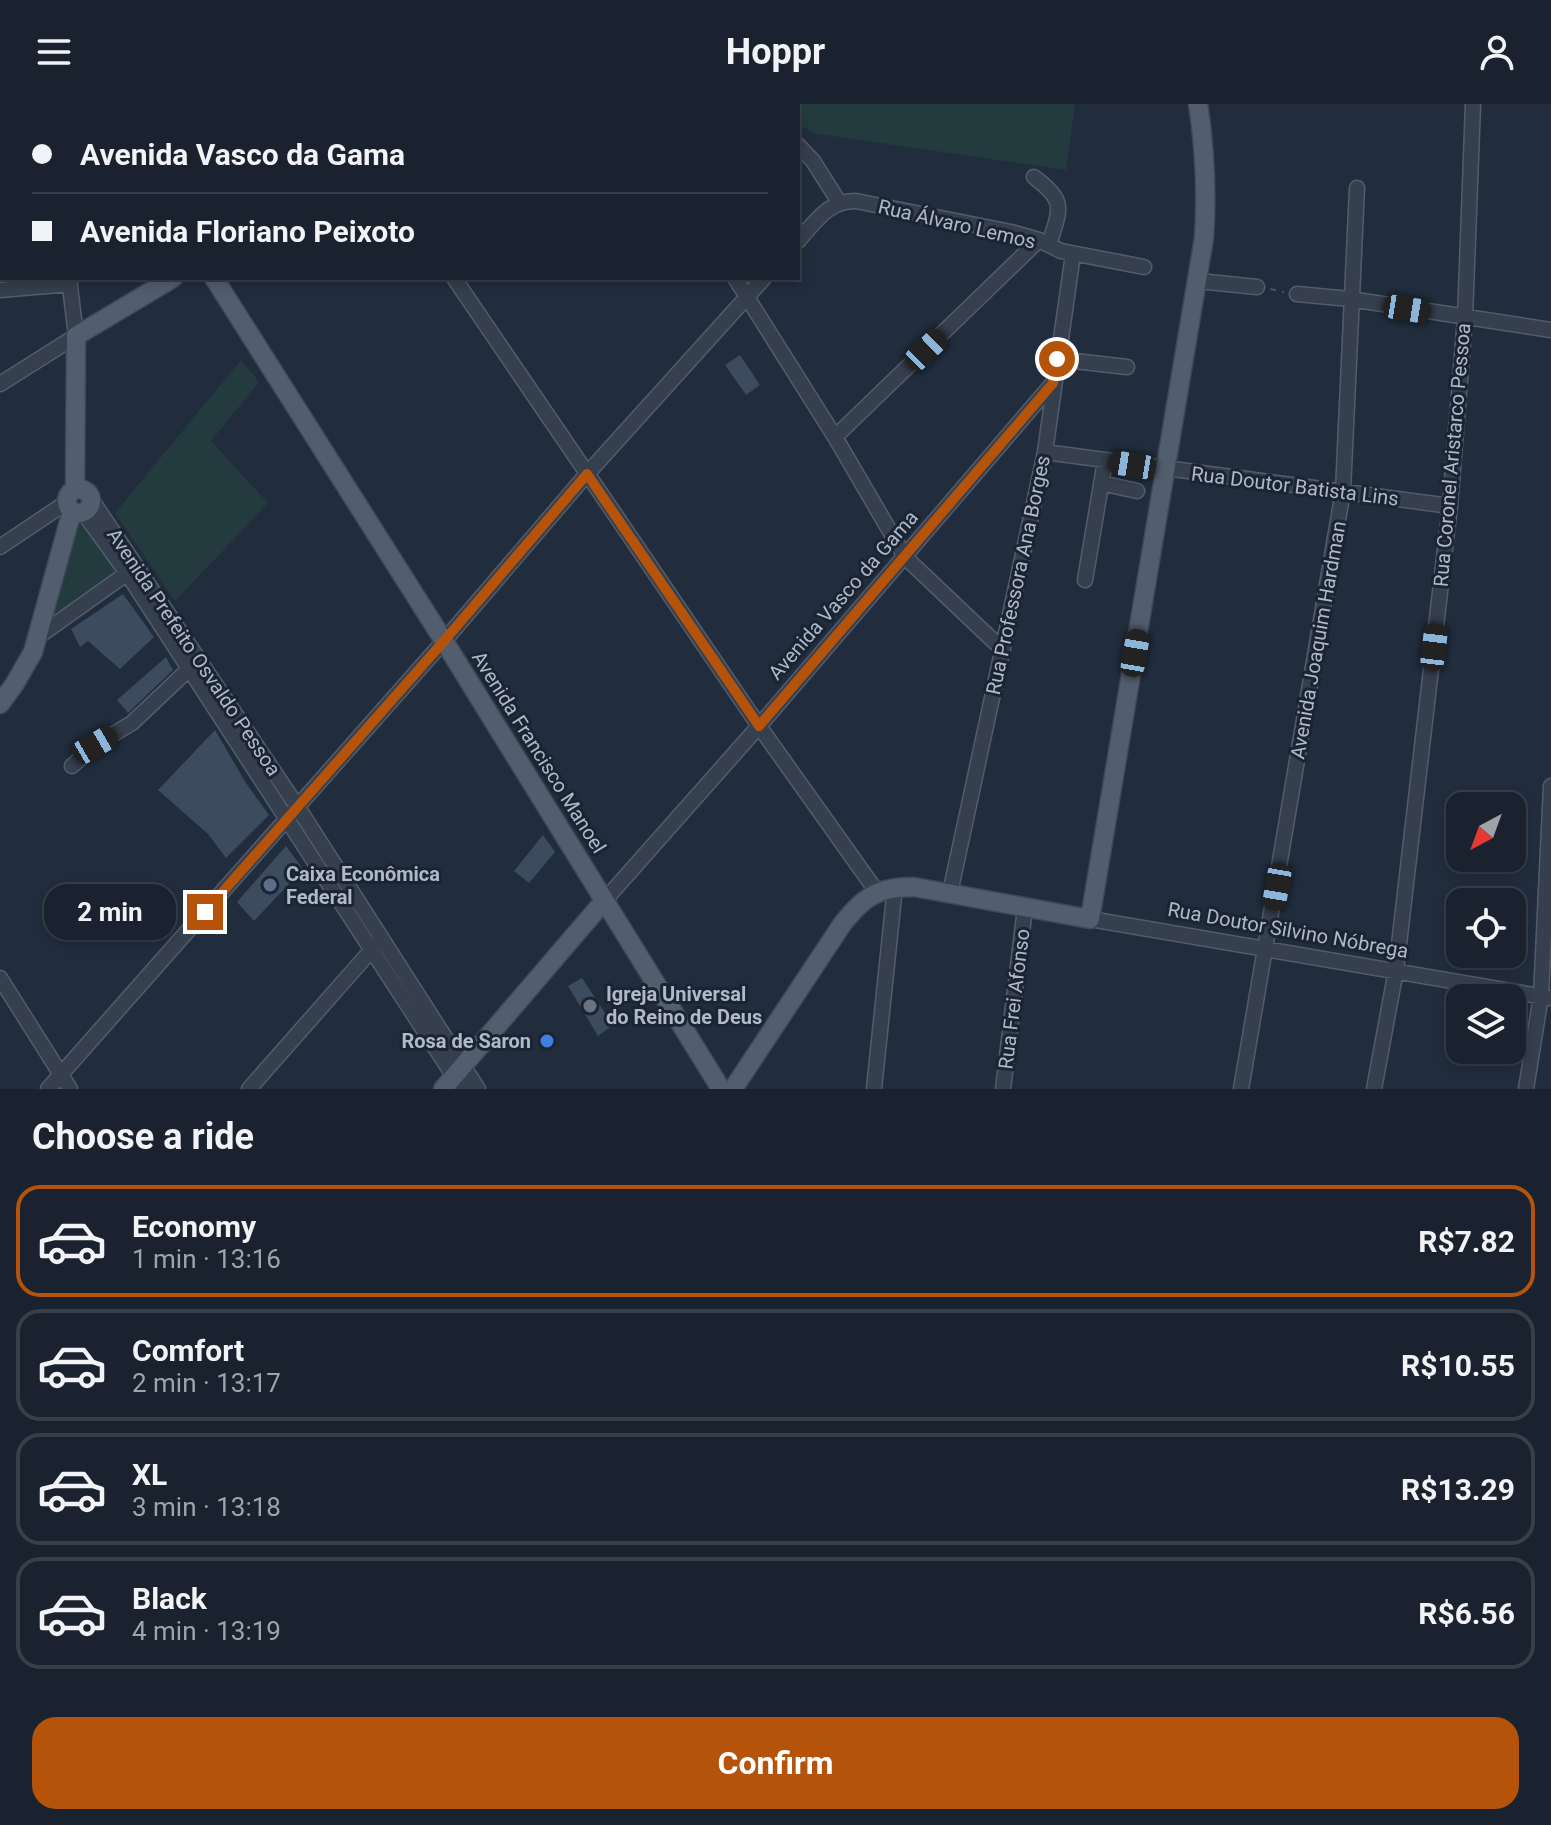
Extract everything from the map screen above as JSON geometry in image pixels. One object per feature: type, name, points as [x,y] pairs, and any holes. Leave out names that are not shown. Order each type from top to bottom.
[{"type":"main road","points":[[1090,919],[1198,281],[1207,189],[1198,104]]},
{"type":"main road","points":[[0,704],[14,685],[39,636],[78,503],[76,336],[170,280]]},
{"type":"main road","name":"Avenida Francisco Manoel","points":[[215,280],[444,641],[721,1089]]},
{"type":"main road","points":[[733,1089],[843,923],[857,906],[886,889]]},
{"type":"main road","name":"Rua Doutor Silvino Nóbrega","points":[[886,889],[950,893],[1090,919]]},
{"type":"main road","name":"Avenida Vasco da Gama","points":[[455,1080],[604,901]]},
{"type":"street","name":"Rua Coronel Aristarco Pessoa","points":[[1374,1089],[1396,970],[1450,506],[1465,318],[1473,104]]},
{"type":"street","points":[[800,147],[813,161],[839,202],[800,239]]},
{"type":"street","points":[[835,437],[1044,243],[1059,203],[1054,192],[1034,177]]},
{"type":"street","name":"Avenida Joaquim Hardman","points":[[1241,1089],[1343,491],[1357,188]]},
{"type":"street","name":"Rua Álvaro Lemos","points":[[839,202],[856,201],[1011,232],[1073,254],[1144,267]]},
{"type":"street","name":"Rua Professora Ana Borges","points":[[950,893],[1045,452],[1073,254]]},
{"type":"street","points":[[455,280],[759,726],[886,889],[874,1089]]},
{"type":"street","points":[[736,280],[835,437],[905,557],[1003,650]]},
{"type":"street","points":[[48,1089],[444,641],[587,474],[762,280]]},
{"type":"street","points":[[0,290],[70,281],[76,336],[0,384]]},
{"type":"street","points":[[1198,281],[1257,287]]},
{"type":"street","points":[[1297,294],[1350,299],[1551,330]]},
{"type":"street","points":[[1057,359],[1127,367]]},
{"type":"street","name":"Avenida Vasco da Gama","points":[[604,901],[759,726],[1053,383]]},
{"type":"street","name":"Rua Doutor Batista Lins","points":[[1045,452],[1450,506]]},
{"type":"street","points":[[1085,580],[1105,461]]},
{"type":"street","points":[[1101,483],[1137,491]]},
{"type":"street","points":[[0,547],[78,503]]},
{"type":"street","name":"Avenida Prefeito Osvaldo Pessoa","points":[[78,503],[132,570],[292,812],[455,1080],[478,1089]]},
{"type":"street","points":[[39,636],[132,570]]},
{"type":"street","name":"Avenida Prefeito Osvaldo Pessoa","points":[[132,570],[189,669],[264,771]]},
{"type":"street","points":[[72,766],[95,745],[132,723],[189,669]]},
{"type":"street","points":[[1526,1089],[1546,997],[1551,786]]},
{"type":"street","name":"Rua Frei Afonso","points":[[1003,1089],[1025,908]]},
{"type":"street","name":"Rua Doutor Silvino Nóbrega","points":[[1090,919],[1546,997]]},
{"type":"street","points":[[249,1089],[376,946]]},
{"type":"street","points":[[0,978],[70,1089]]},
{"type":"path","points":[[1257,287],[1297,294]]},
{"type":"green space","points":[[800,104],[1075,104],[1066,170],[812,133],[800,124]]},
{"type":"green space","points":[[241,360],[259,382],[211,441],[268,503],[175,601],[115,513]]},
{"type":"green space","points":[[79,524],[89,526],[119,572],[54,619],[51,614],[74,527]]},
{"type":"building","points":[[740,355],[760,385],[746,395],[725,365]]},
{"type":"building","points":[[123,594],[154,637],[120,669],[88,641],[80,647],[71,629]]},
{"type":"building","points":[[166,657],[173,670],[128,713],[117,700]]},
{"type":"building","points":[[215,730],[269,815],[226,858],[208,834],[158,790]]},
{"type":"building","points":[[543,835],[555,852],[529,883],[514,871]]},
{"type":"building","name":"Caixa Econômica Federal","points":[[286,846],[303,869],[254,921],[237,902]]},
{"type":"building","name":"Igreja Universal do Reino de Deus","points":[[582,978],[613,1025],[598,1036],[568,986]]},
{"type":"place","name":"Caixa Econômica Federal","points":[[270,885]]},
{"type":"place","name":"Igreja Universal do Reino de Deus","points":[[590,1006]]},
{"type":"place","name":"Rosa de Saron","points":[[547,1041]]},
{"type":"route","points":[[205,912],[587,474],[759,726],[1053,383],[1057,359]]}]
